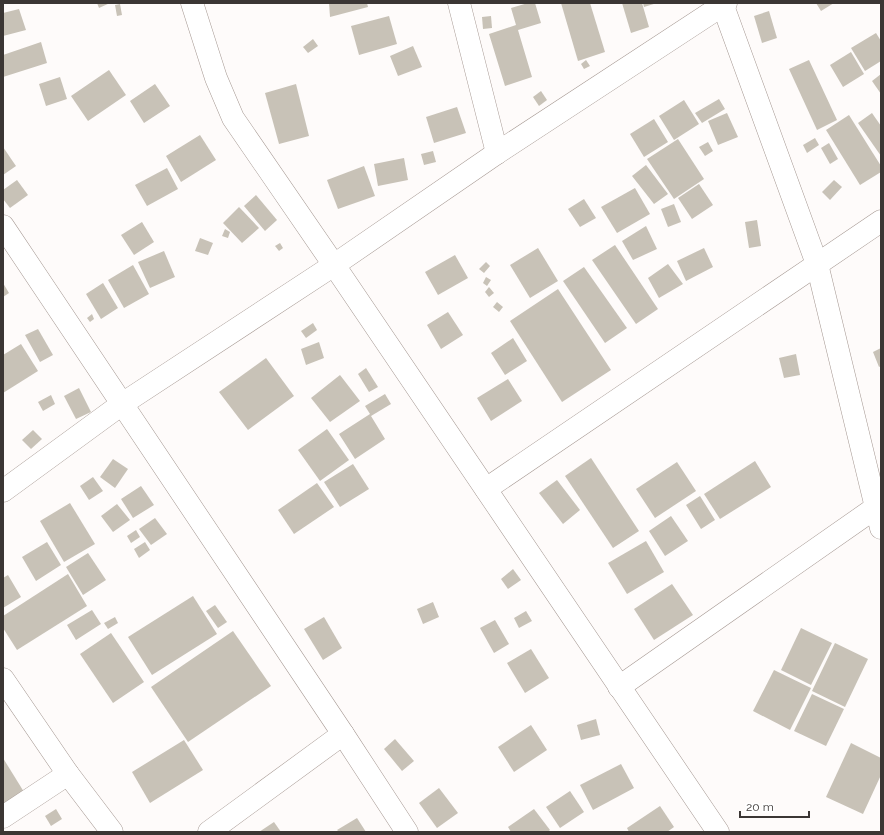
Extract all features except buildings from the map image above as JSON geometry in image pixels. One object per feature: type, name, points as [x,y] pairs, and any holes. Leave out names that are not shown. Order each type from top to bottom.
[{"type":"street","points":[[192,3],[216,78],[233,118],[718,832]]},
{"type":"street","points":[[459,3],[497,153]]},
{"type":"street","points":[[3,491],[122,404],[334,265],[497,153],[724,4],[817,264],[878,518],[619,687]]},
{"type":"street","points":[[486,489],[881,221]]},
{"type":"street","points":[[3,226],[407,832]]},
{"type":"street","points":[[3,679],[68,774],[112,832]]},
{"type":"street","points":[[209,832],[343,734]]},
{"type":"street","points":[[3,817],[68,774]]}]
